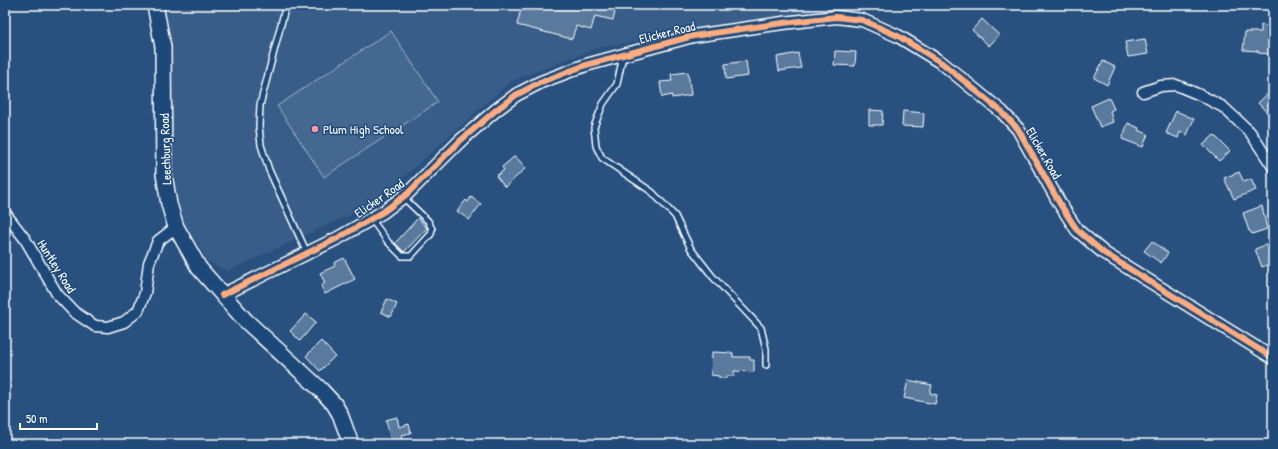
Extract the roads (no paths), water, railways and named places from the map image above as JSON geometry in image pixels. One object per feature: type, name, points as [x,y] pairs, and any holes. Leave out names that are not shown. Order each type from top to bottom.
[{"type":"main road","name":"Leechburg Road","points":[[155,5],[163,47],[164,174],[169,204],[176,227],[199,268],[222,295],[245,320],[299,369],[334,404],[340,414],[351,444]]},
{"type":"street","name":"Elicker Road","points":[[222,295],[338,238],[384,212],[403,197],[460,141],[516,95],[541,82],[586,65],[693,36],[836,17],[862,20],[898,36],[942,63],[1002,112],[1018,129],[1060,204],[1077,230],[1086,239],[1104,253],[1273,358]]},
{"type":"street","points":[[1143,92],[1161,86],[1176,85],[1223,107],[1250,132],[1273,167]]},
{"type":"street","name":"Huntley Road","points":[[5,213],[25,239],[57,294],[74,312],[95,326],[108,327],[124,322],[138,311],[145,293],[149,263],[158,240],[176,227]]},
{"type":"lane","points":[[286,5],[260,105],[258,126],[260,145],[269,170],[307,253]]},
{"type":"lane","points":[[623,55],[617,84],[604,104],[594,127],[596,146],[602,158],[652,192],[675,216],[691,249],[713,277],[761,328],[766,349],[766,365]]},
{"type":"lane","points":[[371,219],[388,242],[402,256],[411,256],[431,234],[432,229],[428,221],[403,197]]},
{"type":"place","name":"Plum High School","points":[[315,129]]}]
